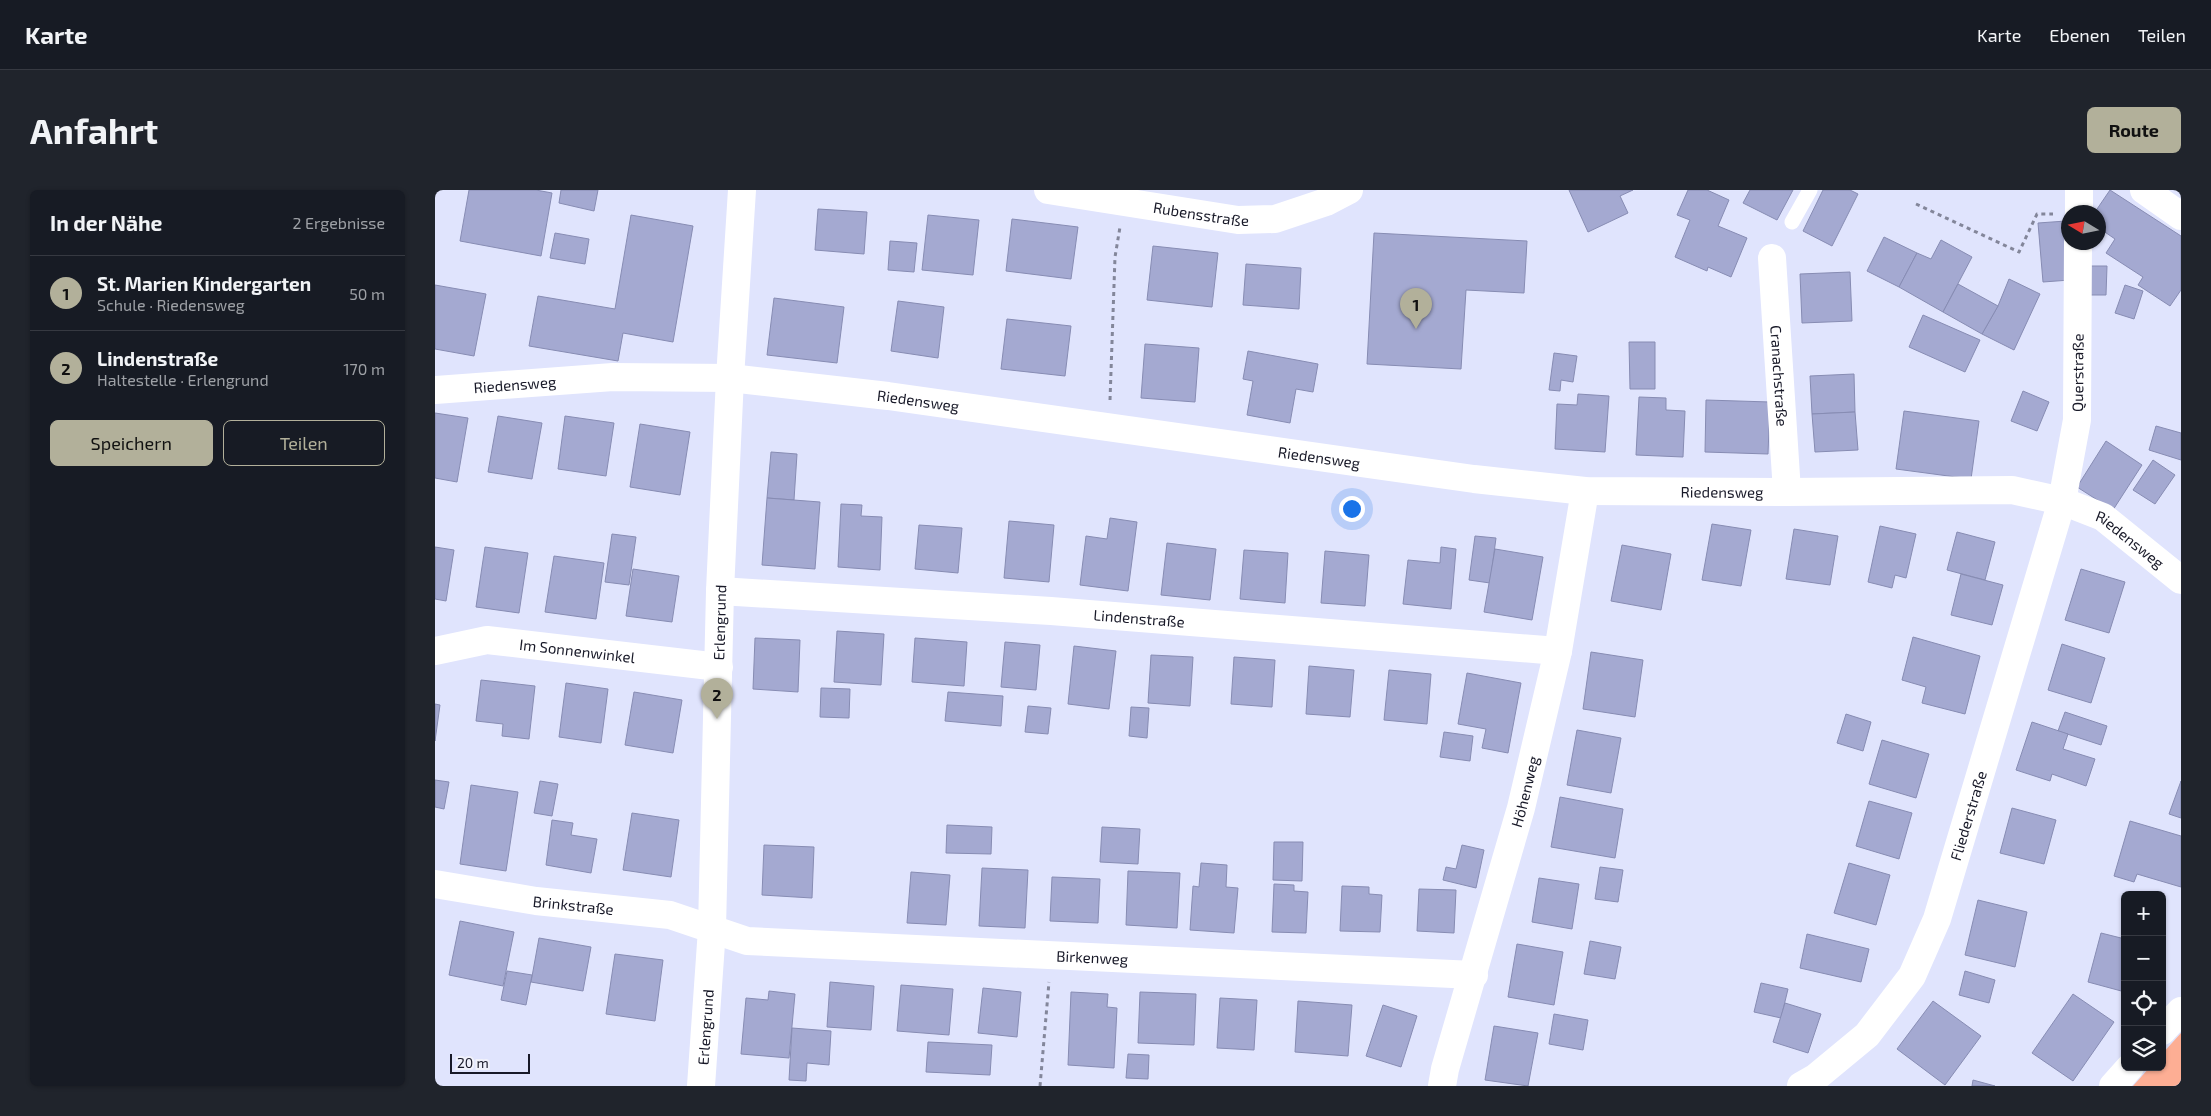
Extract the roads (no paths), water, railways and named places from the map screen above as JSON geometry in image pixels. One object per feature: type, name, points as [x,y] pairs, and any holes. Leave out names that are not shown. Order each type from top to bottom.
[{"type":"street","name":"Erlengrund","points":[[701,1086],[712,929],[720,591],[730,378],[742,190]]},
{"type":"street","name":"Rubensstraße","points":[[1065,191],[1238,220],[1275,219],[1325,202],[1349,190]]},
{"type":"street","points":[[2073,205],[2079,190]]},
{"type":"street","points":[[2144,190],[2181,216]]},
{"type":"street","name":"Querstraße","points":[[2062,501],[2077,420],[2078,250]]},
{"type":"street","name":"Cranachstraße","points":[[1772,258],[1787,492]]},
{"type":"street","name":"Riedensweg","points":[[435,390],[613,377],[730,378],[888,396],[1474,479],[1585,491],[2012,490],[2062,501],[2103,517],[2181,580]]},
{"type":"street","name":"Höhenweg","points":[[1442,1086],[1445,1069],[1474,976],[1521,808],[1558,651],[1585,491]]},
{"type":"street","name":"Fliederstraße","points":[[1801,1086],[1815,1078],[1867,1035],[1912,976],[1937,919],[2062,501]]},
{"type":"street","name":"Lindenstraße","points":[[720,591],[1051,611],[1558,651]]},
{"type":"street","name":"Im Sonnenwinkel","points":[[435,651],[487,640],[719,667]]},
{"type":"street","name":"Brinkstraße","points":[[435,884],[536,901],[670,916],[712,929]]},
{"type":"street","name":"Birkenweg","points":[[712,929],[747,941],[1474,976]]},
{"type":"street","points":[[2166,1027],[2181,1011]]},
{"type":"street","points":[[2113,1086],[2126,1071]]},
{"type":"lane","points":[[1792,222],[1810,190]]},
{"type":"place","name":"St. Marien Kindergarten","points":[[1416,329]]},
{"type":"place","name":"Lindenstraße","points":[[717,719]]}]
